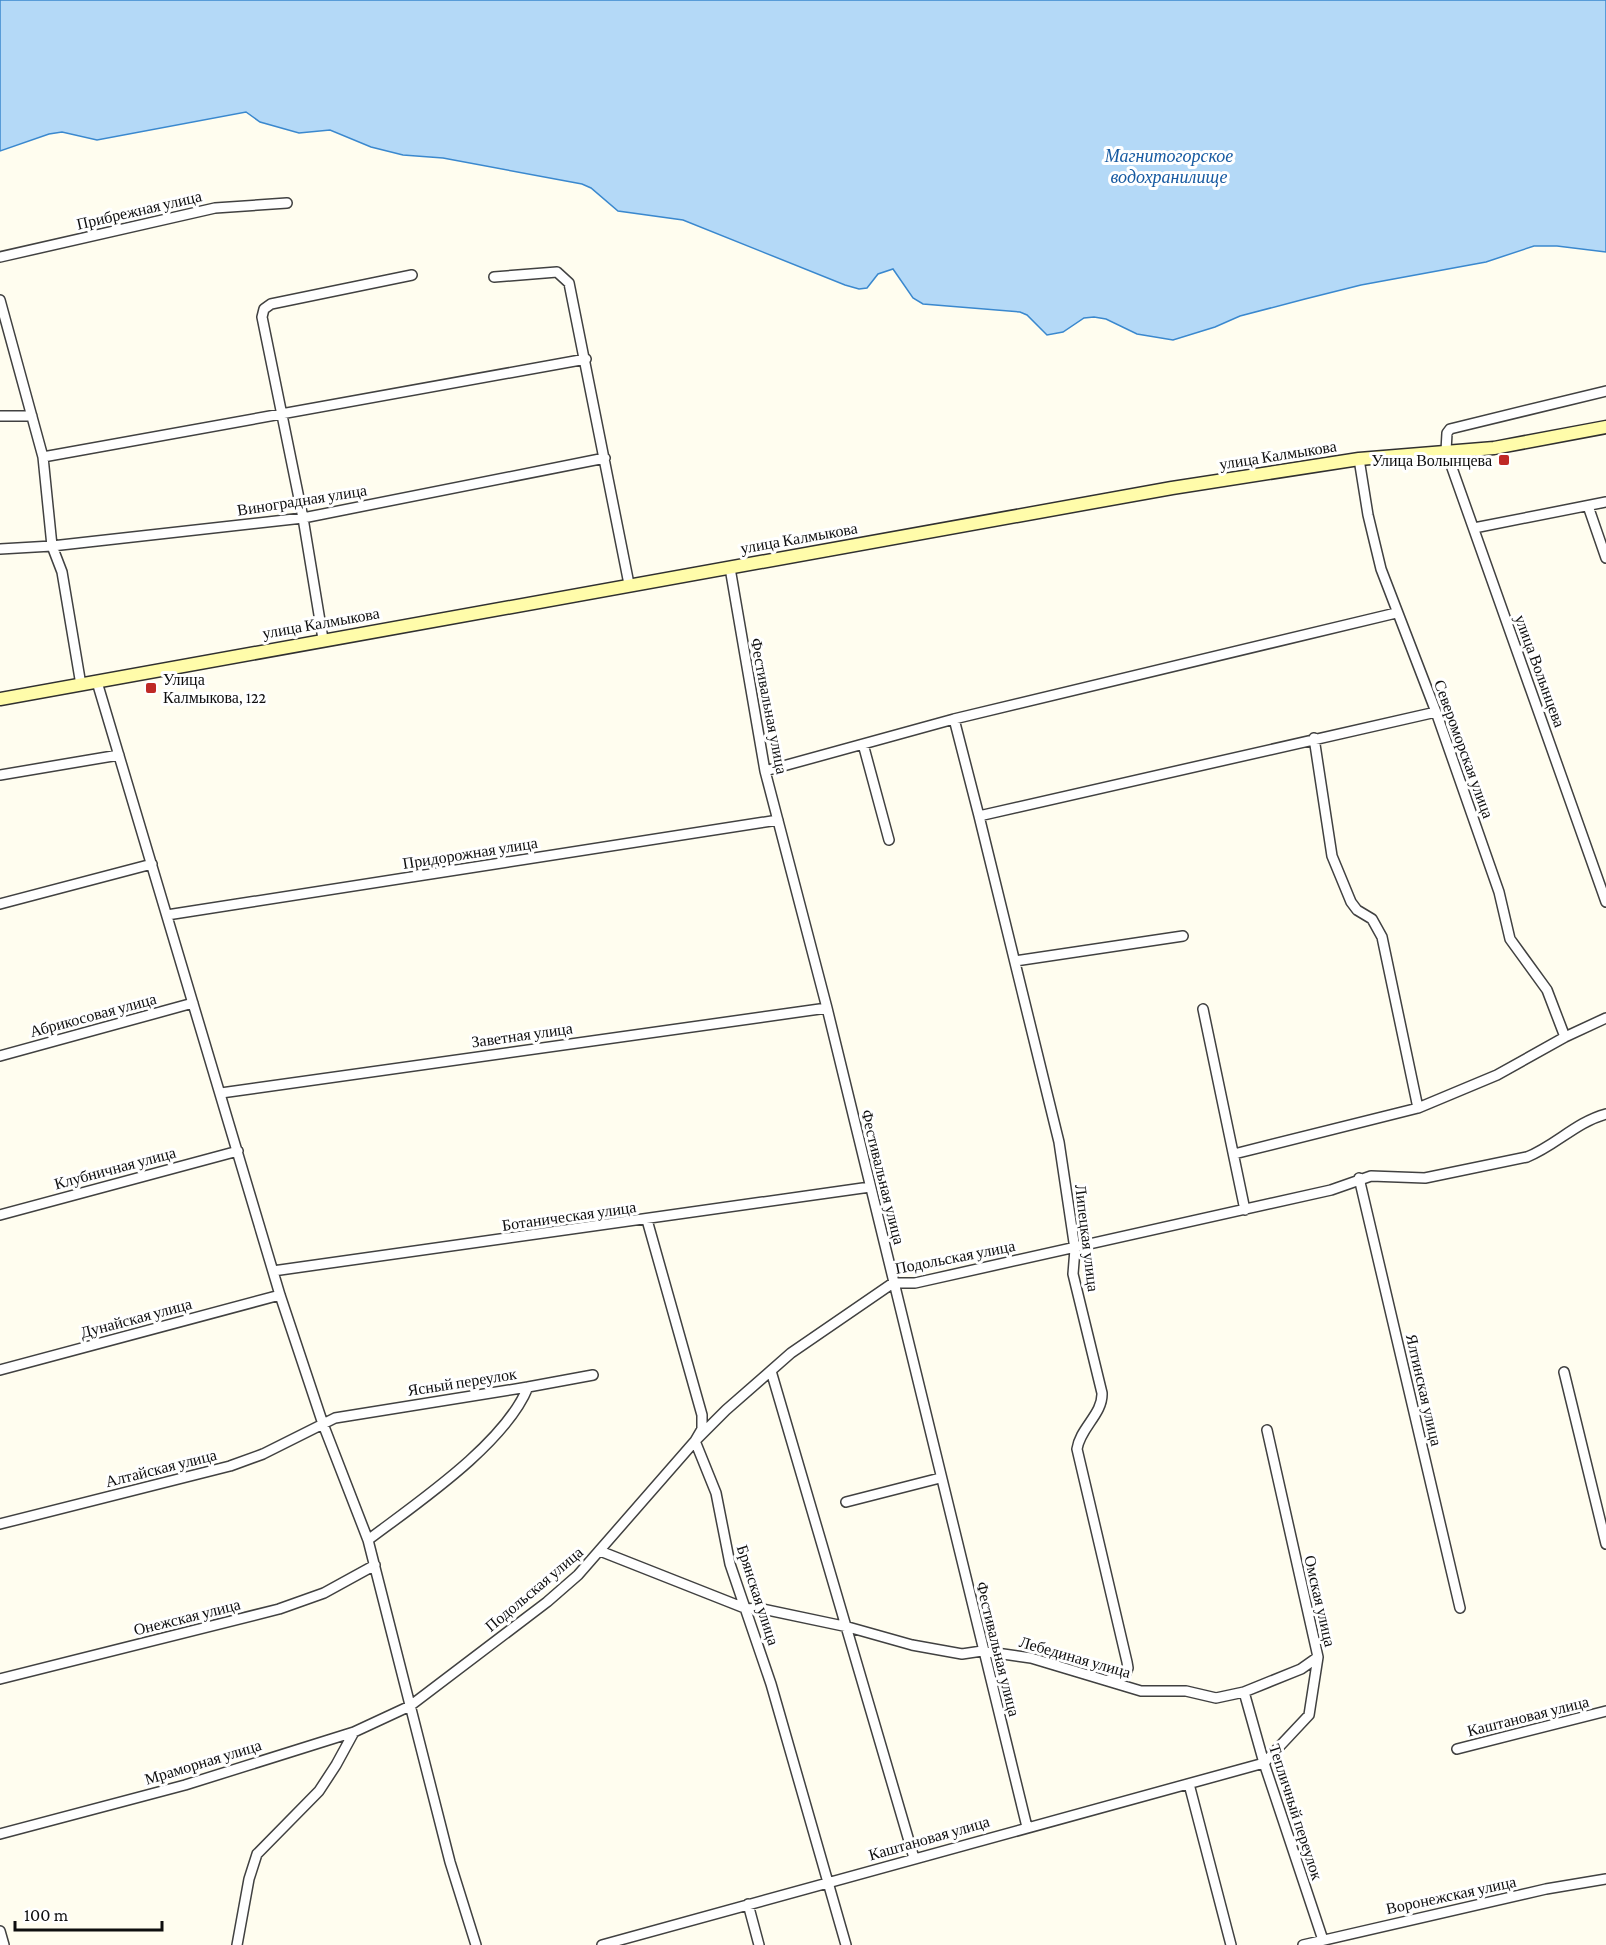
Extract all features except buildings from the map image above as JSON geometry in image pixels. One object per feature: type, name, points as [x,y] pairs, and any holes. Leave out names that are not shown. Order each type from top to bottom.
[{"type":"main road","name":"улица Калмыкова","points":[[0,699],[323,639],[1172,488],[1359,459],[1494,448],[1606,427]]},
{"type":"street","name":"Прибрежная улица","points":[[0,257],[215,208],[287,203]]},
{"type":"street","points":[[494,277],[550,272],[564,276],[569,283],[586,359],[629,585]]},
{"type":"street","points":[[323,639],[303,518],[262,317],[264,309],[270,304],[412,275]]},
{"type":"street","points":[[0,300],[43,457],[52,546],[62,572],[81,685]]},
{"type":"street","points":[[43,457],[586,359]]},
{"type":"street","points":[[1446,451],[1447,433],[1450,429],[1606,391]]},
{"type":"street","points":[[0,416],[32,416]]},
{"type":"street","name":"улица Волынцева","points":[[1446,451],[1606,902]]},
{"type":"street","name":"Виноградная улица","points":[[0,549],[52,546],[303,518],[605,458]]},
{"type":"street","name":"Североморская улица","points":[[1359,459],[1374,545],[1396,613],[1436,712],[1499,891],[1510,939],[1547,990],[1565,1037]]},
{"type":"street","points":[[1474,528],[1555,510],[1606,502]]},
{"type":"street","points":[[1588,506],[1606,558]]},
{"type":"street","name":"Фестивальная улица","points":[[730,568],[765,771],[827,1008],[982,1651],[1027,1827]]},
{"type":"street","points":[[765,771],[954,719],[1396,613]]},
{"type":"street","points":[[97,682],[280,1295],[323,1424],[368,1540],[450,1862],[476,1945]]},
{"type":"street","points":[[979,816],[1436,712]]},
{"type":"street","name":"Липецкая улица","points":[[954,719],[1016,961],[1059,1142],[1075,1249],[1073,1274],[1102,1400],[1080,1438],[1077,1449],[1128,1668],[1124,1677],[1108,1680]]},
{"type":"street","points":[[1314,738],[1332,856],[1351,902],[1372,919],[1382,937],[1418,1108]]},
{"type":"street","points":[[863,744],[889,840]]},
{"type":"street","points":[[0,775],[119,755]]},
{"type":"street","name":"Придорожная улица","points":[[167,915],[778,820]]},
{"type":"street","points":[[0,904],[152,864]]},
{"type":"street","points":[[1016,961],[1183,936]]},
{"type":"street","name":"Абрикосовая улица","points":[[0,1056],[193,1003]]},
{"type":"street","name":"Заветная улица","points":[[220,1093],[827,1008]]},
{"type":"street","points":[[1203,1009],[1245,1210]]},
{"type":"street","points":[[1234,1154],[1418,1108],[1497,1075],[1606,1017]]},
{"type":"street","name":"Подольская улица","points":[[410,1706],[547,1602],[600,1551],[695,1441],[791,1353],[893,1283],[915,1283],[1075,1249],[1331,1190],[1359,1178],[1387,1175],[1425,1178],[1527,1157],[1542,1151],[1577,1125],[1606,1114]]},
{"type":"street","name":"Клубничная улица","points":[[0,1215],[238,1151]]},
{"type":"street","name":"Ялтинская улица","points":[[1359,1178],[1460,1608]]},
{"type":"street","name":"Ботаническая улица","points":[[273,1271],[870,1187]]},
{"type":"street","points":[[647,1220],[703,1421],[695,1441]]},
{"type":"street","name":"Дунайская улица","points":[[0,1370],[280,1295]]},
{"type":"street","points":[[771,1371],[914,1858]]},
{"type":"street","points":[[1564,1372],[1606,1544]]},
{"type":"street","points":[[528,1387],[593,1375]]},
{"type":"street","name":"Ясный переулок","points":[[323,1424],[335,1418],[528,1387]]},
{"type":"street","name":"Ясный переулок","points":[[368,1540],[432,1494],[504,1425],[521,1403],[528,1387]]},
{"type":"street","name":"Алтайская улица","points":[[0,1524],[230,1466],[263,1454],[323,1424]]},
{"type":"street","name":"Омская улица","points":[[1264,1763],[1309,1715],[1318,1657],[1267,1430]]},
{"type":"street","name":"Брянская улица","points":[[695,1441],[716,1493],[730,1564],[747,1609],[846,1945]]},
{"type":"street","points":[[846,1502],[940,1478]]},
{"type":"street","name":"Лебединая улица","points":[[600,1551],[747,1609],[758,1608],[848,1627],[912,1645],[962,1654],[982,1651],[1031,1658],[1141,1691],[1186,1691],[1216,1698],[1244,1692],[1301,1669],[1318,1657]]},
{"type":"street","name":"Онежская улица","points":[[0,1679],[288,1606],[324,1593],[375,1565]]},
{"type":"street","name":"Тепличный переулок","points":[[1244,1692],[1264,1763],[1323,1940]]},
{"type":"street","name":"Мраморная улица","points":[[0,1834],[185,1785],[354,1732],[410,1706]]},
{"type":"street","name":"Каштановая улица","points":[[1457,1749],[1606,1711]]},
{"type":"street","points":[[237,1945],[249,1880],[257,1854],[319,1791],[354,1732]]},
{"type":"street","name":"Каштановая улица","points":[[602,1945],[1264,1763]]},
{"type":"street","points":[[1189,1784],[1231,1945]]},
{"type":"street","name":"Воронежская улица","points":[[1303,1945],[1534,1892],[1606,1879]]},
{"type":"street","points":[[748,1904],[759,1945]]},
{"type":"street","points":[[0,1931],[4,1945]]},
{"type":"water","name":"Магнитогорское водохранилище","points":[[0,0],[1606,0],[1606,252],[1557,246],[1534,246],[1486,262],[1361,285],[1305,299],[1240,316],[1215,327],[1173,340],[1137,334],[1106,319],[1094,317],[1084,318],[1063,332],[1047,335],[1027,315],[1020,312],[923,304],[913,298],[893,269],[878,274],[867,288],[859,289],[683,220],[618,211],[591,188],[582,184],[443,158],[403,155],[371,147],[330,130],[299,133],[260,122],[246,112],[97,140],[62,132],[49,134],[0,151]]},
{"type":"place","name":"Улица Волынцева","points":[[1504,460]]},
{"type":"place","name":"Улица Калмыкова, 122","points":[[151,688]]}]
